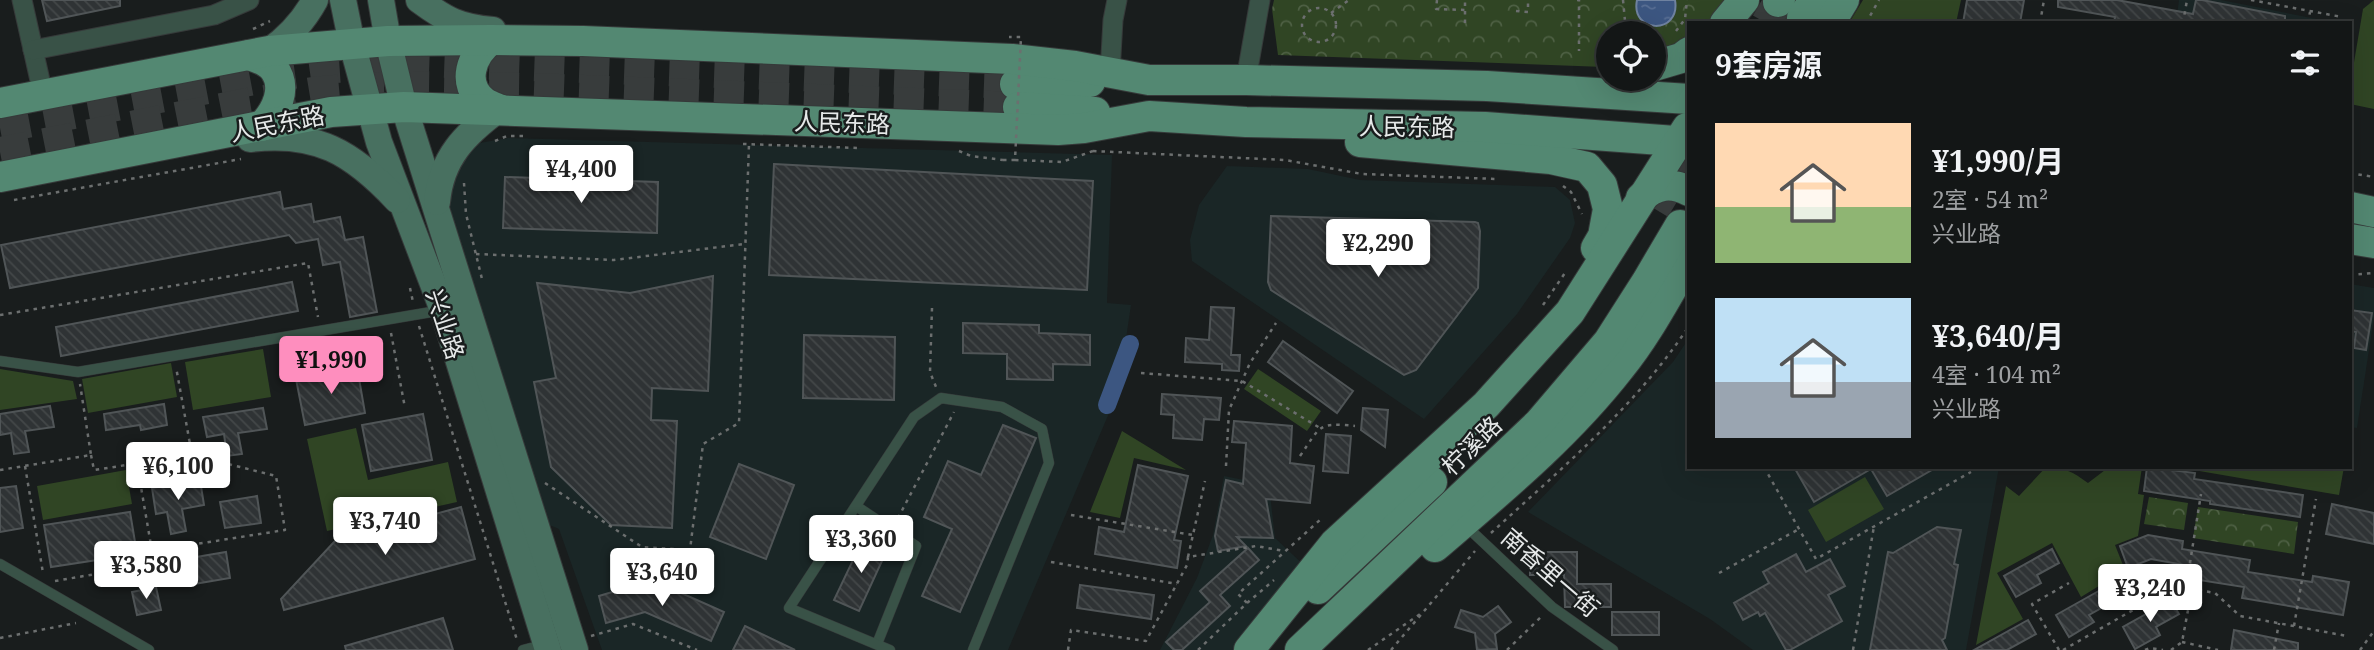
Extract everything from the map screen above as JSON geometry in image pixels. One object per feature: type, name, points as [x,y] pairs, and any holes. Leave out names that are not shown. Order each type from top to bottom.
[{"type":"main road","points":[[261,126],[273,115],[278,104],[279,83],[275,69],[259,53],[289,37],[307,16],[315,0]]},
{"type":"main road","name":"兴业路","points":[[344,0],[352,44],[379,142],[443,310],[547,648]]},
{"type":"main road","name":"兴业路","points":[[381,0],[404,107],[436,207],[547,648]]},
{"type":"main road","points":[[419,0],[459,26],[555,33],[595,42]]},
{"type":"main road","points":[[1771,11],[1844,0]]},
{"type":"main road","points":[[1845,21],[1855,0]]},
{"type":"main road","points":[[436,207],[444,167],[457,148],[499,109],[484,102],[475,93],[471,79],[470,69],[476,53],[491,40]]},
{"type":"main road","name":"人民东路","points":[[0,103],[259,53],[388,41],[491,40],[1046,61],[1149,80],[1487,86],[1687,99]]},
{"type":"main road","points":[[1666,62],[1681,58],[1680,44]]},
{"type":"main road","points":[[1252,81],[1327,69],[1596,76]]},
{"type":"main road","points":[[1149,80],[1016,95],[1149,116]]},
{"type":"main road","points":[[1485,127],[1487,86]]},
{"type":"main road","name":"人民东路","points":[[7,188],[136,150],[331,112],[404,107],[1058,130],[1149,116],[1247,122],[1485,127],[1685,136]]},
{"type":"main road","points":[[1247,122],[1366,143],[1551,159],[1587,167],[1602,185],[1608,209],[1603,236],[1571,287],[1486,405]]},
{"type":"main road","points":[[136,150],[271,136],[295,137],[317,142],[354,161],[379,181],[404,208]]},
{"type":"main road","points":[[1250,650],[1335,543],[1486,405],[1659,211],[1685,136]]},
{"type":"main road","points":[[1659,211],[1651,189],[1661,185],[1677,186],[1687,190]]},
{"type":"main road","points":[[2352,207],[2374,212]]},
{"type":"main road","name":"柠溪路","points":[[1250,650],[1490,428],[1528,389],[1577,330],[1659,211]]},
{"type":"main road","name":"柠溪路","points":[[1300,650],[1539,423],[1608,342],[1647,282],[1659,211]]},
{"type":"main road","points":[[2352,239],[2374,243]]},
{"type":"main road","points":[[1648,330],[1687,262]]},
{"type":"main road","points":[[1311,650],[1473,532],[1619,369],[1648,330],[1687,288]]},
{"type":"street","points":[[22,0],[43,94]]},
{"type":"street","points":[[33,50],[214,15],[249,0]]},
{"type":"street","points":[[1110,73],[1116,0]]},
{"type":"street","points":[[1252,81],[1259,0]]},
{"type":"lane","points":[[0,361],[78,372],[443,310]]},
{"type":"lane","points":[[890,650],[789,608],[914,417],[941,398],[1002,407],[1042,429],[1049,463],[973,650]]},
{"type":"lane","points":[[856,506],[916,546],[877,645]]},
{"type":"lane","name":"南香里一街","points":[[1473,532],[1552,607],[1613,650]]},
{"type":"lane","points":[[0,564],[149,650]]},
{"type":"path","points":[[1331,13],[1349,0]]},
{"type":"path","points":[[1437,0],[1436,9],[1465,10]]},
{"type":"path","points":[[1465,0],[1465,23]]},
{"type":"path","points":[[1516,11],[1528,12],[1528,0]]},
{"type":"path","points":[[1577,0],[1579,51]]},
{"type":"path","points":[[1623,0],[1625,21]]},
{"type":"path","points":[[1680,44],[1680,28],[1685,19],[1687,0]]},
{"type":"path","points":[[1867,21],[1879,0]]},
{"type":"path","points":[[2040,21],[2044,0]]},
{"type":"path","points":[[2183,21],[2187,0]]},
{"type":"path","points":[[2251,0],[2342,17]]},
{"type":"path","points":[[1315,8],[1326,9],[1331,13],[1336,28],[1330,38],[1320,42],[1305,35],[1301,24],[1306,13],[1315,8]]},
{"type":"path","points":[[2308,21],[2311,11]]},
{"type":"path","points":[[1009,37],[1021,37],[1015,160]]},
{"type":"path","points":[[484,146],[507,136],[534,136]]},
{"type":"path","points":[[736,144],[859,148]]},
{"type":"path","points":[[536,478],[642,547],[690,550],[703,444],[739,423],[749,144]]},
{"type":"path","points":[[970,150],[957,149],[971,156],[1003,160],[1062,162],[1093,151]]},
{"type":"path","points":[[1011,150],[1025,150]]},
{"type":"path","points":[[1079,151],[1285,160],[1362,174],[1505,180]]},
{"type":"path","points":[[7,188],[246,158]]},
{"type":"path","points":[[467,172],[464,183],[466,214],[483,281]]},
{"type":"path","points":[[2352,173],[2374,177]]},
{"type":"path","points":[[1562,186],[1571,192],[1578,202],[1583,220]]},
{"type":"path","points":[[476,254],[614,260],[745,244]]},
{"type":"path","points":[[1540,309],[1573,261]]},
{"type":"path","points":[[0,315],[308,263],[321,331]]},
{"type":"path","points":[[2352,275],[2374,273]]},
{"type":"path","points":[[410,289],[416,315],[547,648],[633,624],[697,650]]},
{"type":"path","points":[[932,308],[930,372],[941,398]]},
{"type":"path","points":[[389,320],[405,408]]},
{"type":"path","points":[[1226,466],[1229,410],[1250,363],[1276,324]]},
{"type":"path","points":[[1391,650],[1427,609],[1473,532],[1565,466],[1648,382],[1687,329]]},
{"type":"path","points":[[174,356],[192,455]]},
{"type":"path","points":[[78,372],[94,470],[192,455],[276,476],[285,530],[152,551]]},
{"type":"path","points":[[1141,373],[1242,380],[1320,428]]},
{"type":"path","points":[[892,530],[960,401]]},
{"type":"path","points":[[1300,456],[1320,428],[1329,423],[1355,426]]},
{"type":"path","points":[[0,470],[92,455]]},
{"type":"path","points":[[25,466],[44,582],[154,564],[137,464]]},
{"type":"path","points":[[1765,469],[1816,559],[1971,472]]},
{"type":"path","points":[[1068,650],[1071,630],[1146,640],[1187,565],[1205,481]]},
{"type":"path","points":[[2171,650],[2182,642],[2192,589],[2189,569],[2201,494]]},
{"type":"path","points":[[2294,626],[2316,499]]},
{"type":"path","points":[[1071,514],[1193,536]]},
{"type":"path","points":[[1247,603],[1238,594],[1321,519],[1327,525]]},
{"type":"path","points":[[1853,650],[1874,526]]},
{"type":"path","points":[[1719,573],[1799,528]]},
{"type":"path","points":[[1188,557],[1256,546],[1284,551]]},
{"type":"path","points":[[1051,562],[1177,584]]},
{"type":"path","points":[[1198,650],[1274,580]]},
{"type":"path","points":[[2069,583],[2032,604],[2061,650],[2175,586],[2215,593],[2240,616],[2347,636]]},
{"type":"path","points":[[1507,650],[1552,607]]},
{"type":"path","points":[[1368,650],[1427,609]]},
{"type":"path","points":[[0,638],[94,619]]},
{"type":"path","points":[[2274,650],[2279,623]]},
{"type":"path","points":[[2361,650],[2374,631]]},
{"type":"path","points":[[2182,642],[2218,650]]},
{"type":"path","points":[[2146,650],[2164,650]]},
{"type":"shaded area","points":[[2179,0],[2221,0],[2327,21],[2176,21]]},
{"type":"shaded area","points":[[508,138],[1112,155],[1107,303],[1131,305],[1118,392],[1008,650],[602,650],[559,529],[533,518],[439,185],[457,147]]},
{"type":"shaded area","points":[[1227,166],[1308,169],[1360,180],[1555,187],[1570,200],[1575,223],[1570,238],[1517,314],[1424,419],[1192,261],[1190,240],[1199,205]]},
{"type":"shaded area","points":[[2352,284],[2374,288],[2374,317],[2357,428],[2352,427]]},
{"type":"shaded area","points":[[1687,341],[1687,469],[1999,469],[1966,650],[1753,650],[1710,619],[1528,512],[1673,362]]},
{"type":"shaded area","points":[[1224,476],[1269,485],[1275,538],[1309,570],[1245,650],[1160,650],[1197,578],[1213,535]]},
{"type":"green space","points":[[1274,0],[1734,0],[1713,21],[1687,21],[1687,44],[1666,53],[1666,21],[1596,21],[1596,67],[1278,55],[1272,9]]},
{"type":"green space","points":[[1863,0],[1961,0],[1956,21],[1850,21]]},
{"type":"green space","points":[[2374,0],[2374,109],[2352,104],[2352,74],[2363,9]]},
{"type":"green space","points":[[263,349],[271,397],[193,410],[185,362]]},
{"type":"green space","points":[[171,363],[177,397],[88,413],[82,379]]},
{"type":"green space","points":[[0,369],[73,381],[77,399],[0,410]]},
{"type":"green space","points":[[1258,369],[1321,411],[1307,431],[1244,389]]},
{"type":"green space","points":[[356,428],[368,480],[448,462],[457,502],[327,531],[307,439]]},
{"type":"green space","points":[[1122,431],[1186,470],[1134,458],[1120,518],[1090,512]]},
{"type":"green space","points":[[2044,469],[2068,471],[2088,483],[2106,469],[2142,469],[2138,494],[2144,495],[2138,536],[2115,545],[2125,570],[2081,597],[2052,543],[1997,573],[2023,619],[1976,645],[2006,486],[2019,496]]},
{"type":"green space","points":[[2188,469],[2344,469],[2339,495]]},
{"type":"green space","points":[[126,470],[132,504],[43,520],[37,486]]},
{"type":"green space","points":[[1865,477],[1884,509],[1826,542],[1808,510]]},
{"type":"green space","points":[[2149,497],[2188,503],[2184,530],[2144,524]]},
{"type":"green space","points":[[2198,507],[2298,522],[2294,554],[2193,538]]},
{"type":"water","points":[[1637,0],[1675,0],[1675,11],[1671,20],[1666,23],[1644,21],[1637,11]]},
{"type":"building","points":[[42,0],[120,0],[120,6],[47,21]]},
{"type":"building","points":[[1967,0],[2024,0],[2020,21],[1963,21]]},
{"type":"building","points":[[2058,0],[2117,0],[2193,14],[2196,0],[2202,0],[2285,16],[2285,21],[2114,21],[2115,17],[2058,7]]},
{"type":"building","points":[[774,164],[1093,181],[1087,290],[769,275]]},
{"type":"building","points":[[505,177],[658,182],[657,233],[503,228]]},
{"type":"building","points":[[280,192],[283,209],[311,204],[314,222],[340,217],[345,240],[363,237],[377,312],[350,317],[340,262],[323,265],[318,239],[296,243],[289,235],[10,288],[1,245]]},
{"type":"building","points":[[1271,216],[1478,223],[1478,288],[1416,370],[1404,375],[1271,290],[1268,282]]},
{"type":"building","points":[[713,276],[708,391],[652,388],[651,420],[677,421],[672,528],[611,525],[551,467],[534,382],[556,378],[537,283],[630,293]]},
{"type":"building","points":[[292,282],[298,311],[61,356],[56,327]]},
{"type":"building","points":[[1211,307],[1234,308],[1231,355],[1240,355],[1239,371],[1222,370],[1222,364],[1185,362],[1186,338],[1209,340]]},
{"type":"building","points":[[2352,310],[2372,313],[2366,350],[2354,348],[2356,332],[2352,331]]},
{"type":"building","points":[[963,323],[1039,325],[1039,333],[1090,335],[1090,365],[1053,364],[1053,380],[1007,379],[1007,354],[963,353]]},
{"type":"building","points":[[804,335],[895,337],[894,400],[803,398]]},
{"type":"building","points":[[1283,341],[1353,391],[1337,413],[1268,362]]},
{"type":"building","points":[[357,367],[365,413],[305,425],[296,379]]},
{"type":"building","points":[[1162,394],[1221,398],[1219,420],[1204,419],[1202,440],[1173,438],[1174,415],[1161,414]]},
{"type":"building","points":[[164,404],[167,425],[141,430],[140,425],[106,430],[104,414]]},
{"type":"building","points":[[50,406],[54,427],[25,431],[29,452],[14,454],[11,433],[0,435],[0,414]]},
{"type":"building","points":[[263,408],[267,429],[238,433],[242,454],[227,456],[224,434],[207,437],[203,417]]},
{"type":"building","points":[[1363,408],[1388,410],[1385,447],[1361,430]]},
{"type":"building","points":[[423,414],[432,460],[371,471],[362,425]]},
{"type":"building","points":[[1234,421],[1292,426],[1290,463],[1314,466],[1310,503],[1266,499],[1273,538],[1237,537],[1246,546],[1218,551],[1215,536],[1226,480],[1243,484],[1246,443],[1232,442]]},
{"type":"building","points":[[1003,425],[1036,438],[960,612],[922,596],[952,529],[924,517],[948,461],[981,475]]},
{"type":"building","points":[[1326,434],[1351,436],[1348,473],[1323,471]]},
{"type":"building","points":[[739,464],[794,485],[766,559],[710,537]]},
{"type":"building","points":[[1138,465],[1188,476],[1174,540],[1181,541],[1177,568],[1095,554],[1099,527],[1124,532]]},
{"type":"building","points":[[1795,469],[1871,469],[1814,502]]},
{"type":"building","points":[[1871,469],[1934,469],[1887,496]]},
{"type":"building","points":[[2147,469],[2163,469],[2195,473],[2194,479],[2303,495],[2300,517],[2144,491]]},
{"type":"building","points":[[200,480],[204,505],[182,509],[186,531],[171,534],[167,512],[156,514],[152,488]]},
{"type":"building","points":[[16,486],[23,528],[0,532],[0,488]]},
{"type":"building","points":[[257,496],[261,523],[225,528],[220,502]]},
{"type":"building","points":[[2332,504],[2374,513],[2374,544],[2326,534]]},
{"type":"building","points":[[461,507],[475,559],[284,610],[281,599],[335,541]]},
{"type":"building","points":[[130,512],[137,554],[51,567],[44,525]]},
{"type":"building","points":[[1937,527],[1961,530],[1954,564],[1958,565],[1945,638],[1942,640],[1947,650],[1870,650],[1888,552],[1893,553]]},
{"type":"building","points":[[2148,535],[2183,541],[2182,549],[2250,560],[2248,572],[2312,582],[2313,576],[2349,582],[2343,615],[2242,598],[2244,587],[2199,580],[2201,568],[2151,559],[2128,568],[2120,546]]},
{"type":"building","points":[[863,539],[887,550],[859,611],[834,600]]},
{"type":"building","points":[[1248,548],[1259,560],[1220,595],[1230,606],[1182,650],[1174,650],[1166,642],[1210,602],[1200,591]]},
{"type":"building","points":[[2052,549],[2059,563],[2037,575],[2041,583],[2016,597],[2004,576]]},
{"type":"building","points":[[226,552],[230,578],[194,584],[190,558]]},
{"type":"building","points":[[1530,552],[1577,552],[1577,584],[1611,584],[1611,607],[1565,607],[1564,575],[1530,575]]},
{"type":"building","points":[[1796,554],[1806,572],[1830,559],[1845,586],[1828,595],[1842,621],[1786,650],[1765,613],[1760,616],[1758,612],[1743,620],[1734,603],[1769,583],[1763,572]]},
{"type":"building","points":[[652,580],[724,612],[711,641],[645,612],[606,623],[599,596]]},
{"type":"building","points":[[1080,585],[1154,595],[1151,619],[1077,608]]},
{"type":"building","points":[[156,587],[161,610],[137,615],[132,592]]},
{"type":"building","points":[[2104,588],[2112,602],[2089,615],[2094,622],[2069,637],[2056,615]]},
{"type":"building","points":[[2171,600],[2179,614],[2156,627],[2160,635],[2135,649],[2123,627]]},
{"type":"building","points":[[1498,606],[1511,622],[1495,634],[1497,649],[1477,650],[1475,633],[1455,627],[1461,610],[1483,617]]},
{"type":"building","points":[[1612,612],[1659,612],[1659,635],[1612,635]]},
{"type":"building","points":[[443,618],[453,650],[346,650],[345,646]]},
{"type":"building","points":[[2028,620],[2036,634],[2007,650],[1974,650]]},
{"type":"building","points":[[745,626],[795,650],[733,650]]},
{"type":"building","points":[[2234,630],[2298,643],[2298,650],[2231,650]]},
{"type":"waterway","points":[[1107,405],[1130,344]]},
{"type":"tunnel","points":[[1767,21],[1778,2]]},
{"type":"tunnel","points":[[0,128],[271,77],[335,68],[422,62],[1015,84]]},
{"type":"tunnel","points":[[0,152],[247,103],[355,88],[533,88],[1018,107]]},
{"type":"tunnel","points":[[1655,209],[1687,156]]}]
